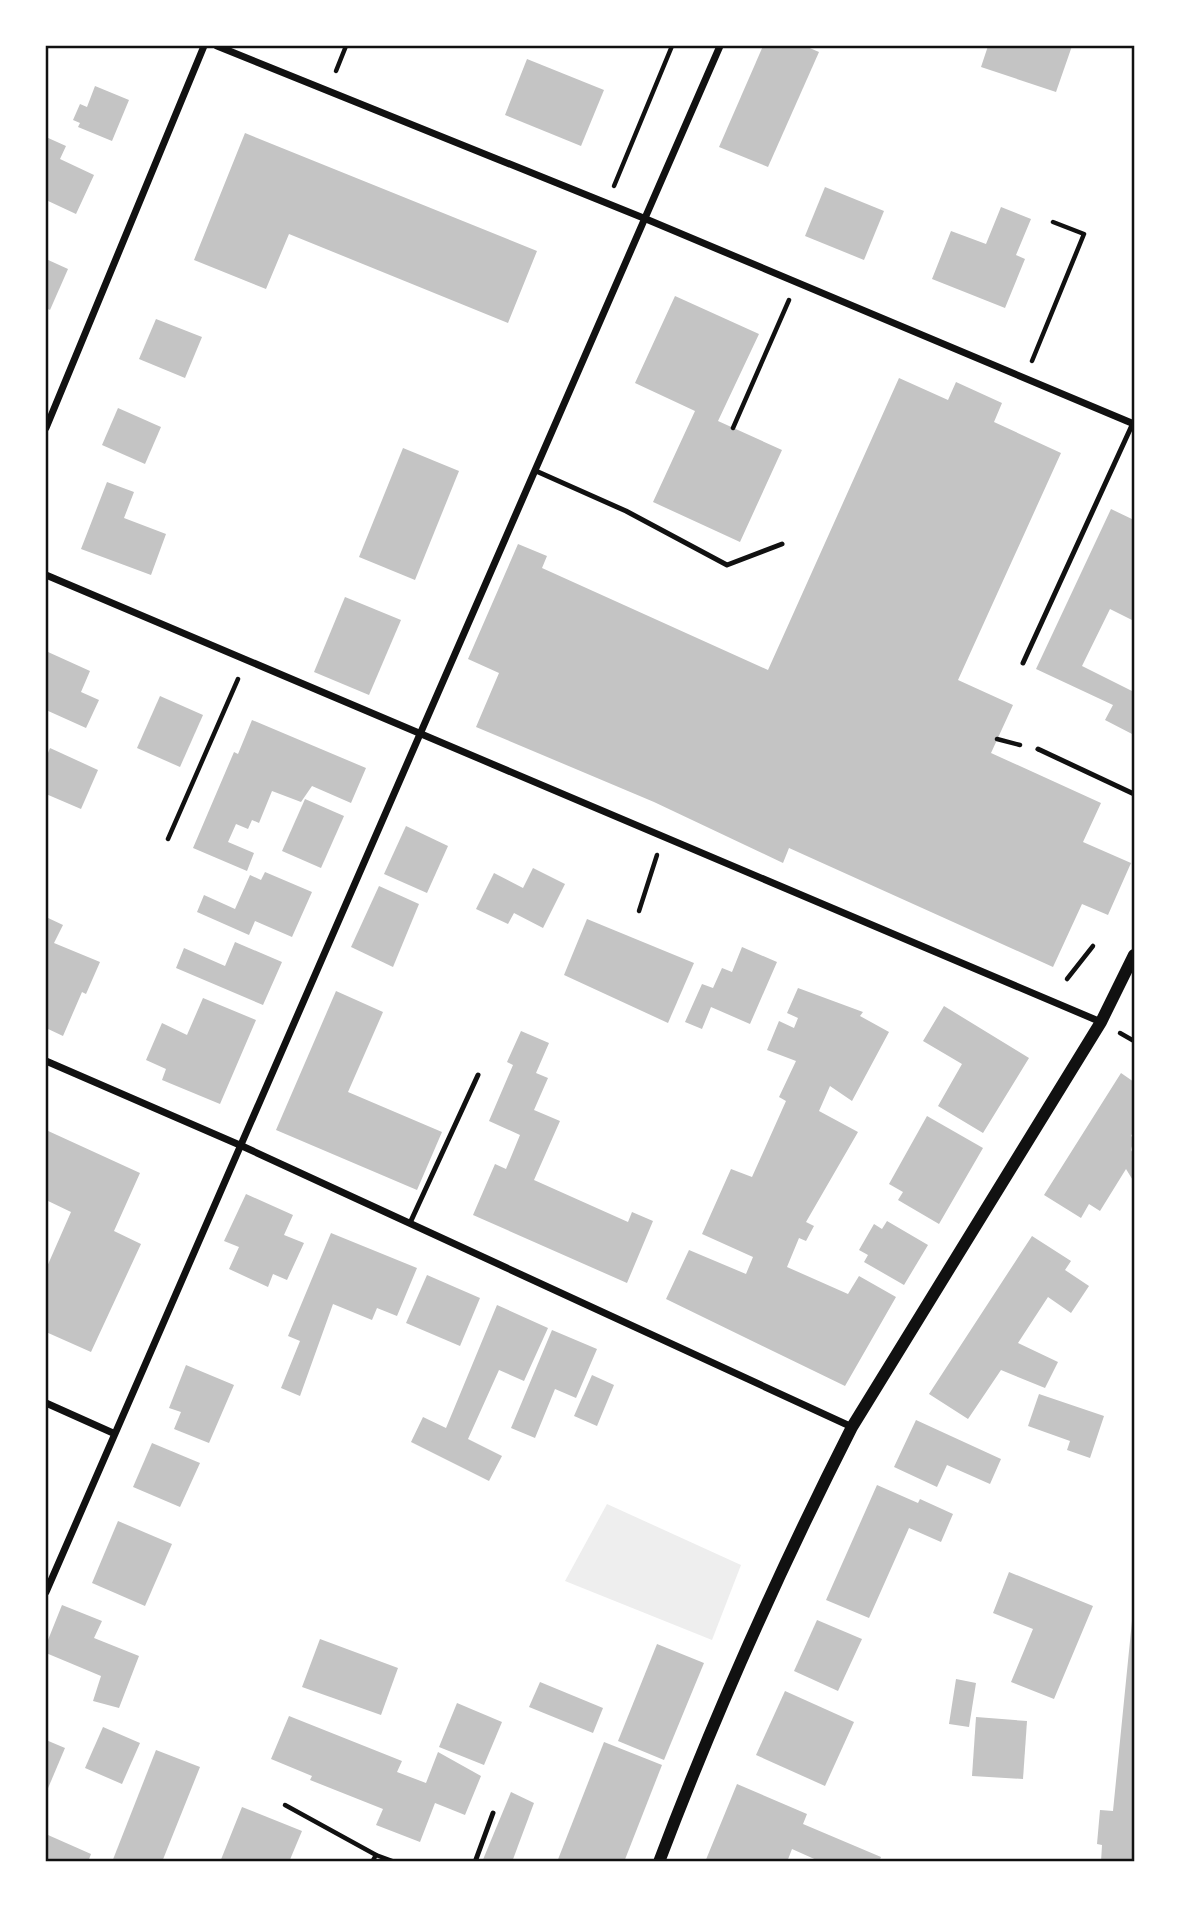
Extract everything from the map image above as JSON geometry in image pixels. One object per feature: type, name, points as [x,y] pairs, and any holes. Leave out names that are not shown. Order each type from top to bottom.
[{"type":"street","points":[[46,428],[204,46]]},
{"type":"street","points":[[217,46],[608,203],[1134,423]]},
{"type":"street","points":[[46,1592],[113,1433],[242,1146],[720,46]]},
{"type":"street","points":[[46,575],[1101,1022]]},
{"type":"street","points":[[659,1861],[740,1668],[819,1492],[852,1427],[1101,1022],[1135,956]]},
{"type":"street","points":[[46,1061],[242,1146],[852,1427]]},
{"type":"street","points":[[46,1403],[113,1433]]},
{"type":"lane","points":[[1023,663],[1134,423]]},
{"type":"lane","points":[[536,471],[626,511],[727,565],[782,544]]},
{"type":"lane","points":[[1038,749],[1135,794]]},
{"type":"lane","points":[[410,1223],[478,1075]]},
{"type":"lane","points":[[475,1861],[493,1813]]},
{"type":"path","points":[[329,90],[346,46]]},
{"type":"path","points":[[608,203],[672,46]]},
{"type":"path","points":[[1025,377],[1084,234],[1053,222]]},
{"type":"path","points":[[733,428],[797,282]]},
{"type":"path","points":[[168,839],[246,660]]},
{"type":"path","points":[[639,911],[663,836]]},
{"type":"path","points":[[1066,979],[1093,946]]},
{"type":"path","points":[[285,1805],[376,1855],[395,1861]]},
{"type":"path","points":[[372,1861],[376,1855]]},
{"type":"shaded area","points":[[607,1504],[741,1565],[712,1640],[565,1581]]},
{"type":"building","points":[[763,46],[805,46],[819,52],[768,167],[719,147]]},
{"type":"building","points":[[988,46],[1072,46],[1056,92],[981,67]]},
{"type":"building","points":[[527,59],[604,90],[581,146],[505,115]]},
{"type":"building","points":[[95,86],[129,100],[112,141],[78,127],[80,123],[73,120],[80,104],[87,107]]},
{"type":"building","points":[[245,133],[537,251],[508,323],[289,234],[266,289],[194,260]]},
{"type":"building","points":[[46,137],[66,146],[60,159],[94,175],[76,214],[46,200]]},
{"type":"building","points":[[825,187],[884,211],[864,260],[805,236]]},
{"type":"building","points":[[1001,207],[1031,219],[1016,255],[1025,259],[1005,308],[932,279],[951,231],[986,244]]},
{"type":"building","points":[[46,259],[68,269],[50,310],[46,308]]},
{"type":"building","points":[[675,296],[759,334],[718,421],[782,450],[740,542],[653,502],[695,411],[635,383]]},
{"type":"building","points":[[156,319],[202,337],[185,378],[139,359]]},
{"type":"building","points":[[899,378],[948,400],[956,382],[1002,403],[994,422],[1061,453],[958,680],[1013,705],[991,753],[1101,803],[1083,842],[1131,863],[1108,915],[1082,904],[1053,967],[789,848],[783,863],[654,802],[476,727],[499,673],[468,659],[518,544],[547,556],[542,568],[768,670]]},
{"type":"building","points":[[118,408],[161,427],[145,464],[102,445]]},
{"type":"building","points":[[403,448],[459,471],[415,580],[359,557]]},
{"type":"building","points":[[107,482],[134,492],[124,518],[166,534],[151,575],[81,549]]},
{"type":"building","points":[[1111,509],[1134,520],[1134,621],[1110,609],[1082,666],[1134,692],[1134,735],[1105,720],[1113,705],[1036,669]]},
{"type":"building","points":[[345,597],[401,620],[369,695],[314,672]]},
{"type":"building","points":[[48,652],[90,671],[81,692],[99,700],[86,728],[46,710]]},
{"type":"building","points":[[160,696],[203,715],[180,767],[137,748]]},
{"type":"building","points":[[252,720],[366,768],[351,803],[312,786],[301,802],[272,791],[259,823],[252,820],[248,829],[236,824],[228,842],[254,853],[247,871],[193,848],[234,752],[238,754]]},
{"type":"building","points":[[50,748],[98,770],[81,809],[46,794],[46,758]]},
{"type":"building","points":[[305,799],[344,816],[321,868],[282,851]]},
{"type":"building","points":[[406,826],[448,846],[427,893],[384,874]]},
{"type":"building","points":[[533,868],[565,884],[543,928],[514,913],[508,924],[476,909],[494,873],[523,888]]},
{"type":"building","points":[[265,872],[312,892],[292,937],[255,921],[249,935],[197,912],[204,895],[235,909],[250,875],[261,880]]},
{"type":"building","points":[[379,886],[419,904],[393,967],[351,947]]},
{"type":"building","points":[[46,917],[63,925],[54,943],[100,962],[86,994],[82,992],[63,1036],[46,1028]]},
{"type":"building","points":[[587,919],[694,963],[668,1023],[564,975]]},
{"type":"building","points":[[235,942],[282,962],[263,1005],[176,968],[184,948],[225,966]]},
{"type":"building","points":[[742,947],[777,962],[750,1024],[711,1007],[702,1029],[685,1022],[702,984],[713,988],[722,968],[732,972]]},
{"type":"building","points":[[798,988],[863,1012],[860,1016],[889,1032],[852,1101],[830,1086],[819,1111],[858,1132],[806,1222],[814,1226],[806,1241],[799,1238],[787,1267],[848,1294],[859,1276],[896,1297],[845,1386],[666,1299],[689,1250],[746,1274],[753,1257],[702,1234],[731,1169],[752,1177],[786,1101],[779,1097],[796,1061],[767,1050],[779,1021],[794,1028],[798,1018],[787,1013]]},
{"type":"building","points":[[336,991],[383,1012],[348,1092],[442,1132],[417,1190],[276,1130]]},
{"type":"building","points":[[203,998],[256,1020],[220,1104],[162,1080],[166,1069],[146,1060],[162,1023],[187,1035]]},
{"type":"building","points":[[944,1006],[1029,1058],[983,1133],[938,1106],[962,1064],[923,1041]]},
{"type":"building","points":[[521,1031],[549,1043],[536,1073],[548,1078],[534,1110],[560,1121],[534,1180],[628,1222],[632,1212],[653,1221],[627,1283],[473,1215],[495,1164],[506,1169],[520,1135],[489,1121],[513,1065],[507,1062]]},
{"type":"building","points":[[1121,1073],[1134,1082],[1134,1130],[1131,1136],[1134,1138],[1131,1150],[1134,1155],[1134,1182],[1126,1169],[1100,1211],[1089,1204],[1081,1218],[1044,1195]]},
{"type":"building","points":[[927,1116],[983,1148],[939,1224],[898,1200],[903,1192],[889,1184]]},
{"type":"building","points":[[46,1130],[140,1173],[114,1231],[141,1244],[91,1352],[46,1332],[46,1269],[71,1212],[46,1200]]},
{"type":"building","points":[[246,1194],[293,1215],[284,1235],[304,1243],[287,1280],[273,1274],[268,1287],[229,1269],[239,1247],[224,1241]]},
{"type":"building","points":[[887,1221],[928,1245],[904,1285],[864,1262],[868,1255],[859,1250],[874,1224],[882,1229]]},
{"type":"building","points":[[331,1233],[417,1268],[397,1316],[377,1308],[372,1320],[333,1304],[300,1396],[281,1388],[300,1341],[288,1336]]},
{"type":"building","points":[[1032,1236],[1071,1261],[1065,1270],[1089,1286],[1071,1313],[1048,1297],[1018,1343],[1058,1362],[1045,1388],[1001,1370],[968,1419],[929,1394]]},
{"type":"building","points":[[427,1275],[480,1298],[460,1346],[406,1323]]},
{"type":"building","points":[[497,1305],[548,1328],[524,1381],[499,1370],[468,1439],[502,1456],[489,1481],[411,1442],[423,1417],[446,1428]]},
{"type":"building","points":[[552,1330],[597,1349],[576,1398],[555,1389],[535,1438],[511,1428]]},
{"type":"building","points":[[186,1365],[234,1385],[209,1443],[174,1429],[181,1412],[169,1408]]},
{"type":"building","points":[[592,1375],[614,1385],[597,1426],[574,1416]]},
{"type":"building","points":[[1039,1394],[1104,1416],[1090,1458],[1067,1450],[1070,1441],[1028,1426]]},
{"type":"building","points":[[916,1420],[1001,1459],[990,1484],[947,1465],[937,1487],[894,1467]]},
{"type":"building","points":[[152,1443],[200,1463],[180,1507],[133,1487]]},
{"type":"building","points":[[877,1485],[918,1503],[920,1499],[953,1514],[941,1542],[909,1528],[869,1618],[826,1600]]},
{"type":"building","points":[[118,1521],[172,1544],[145,1606],[92,1583]]},
{"type":"building","points":[[1009,1572],[1093,1606],[1054,1699],[1011,1682],[1033,1629],[993,1613]]},
{"type":"building","points":[[62,1605],[102,1621],[94,1638],[139,1656],[119,1708],[93,1701],[101,1676],[46,1653],[46,1645]]},
{"type":"building","points":[[1133,1611],[1134,1862],[1101,1862],[1102,1845],[1097,1844],[1100,1810],[1113,1811]]},
{"type":"building","points":[[817,1620],[862,1639],[838,1691],[794,1671]]},
{"type":"building","points":[[320,1639],[398,1668],[381,1715],[302,1687]]},
{"type":"building","points":[[657,1644],[704,1663],[664,1760],[618,1741]]},
{"type":"building","points":[[956,1679],[976,1683],[969,1727],[949,1724]]},
{"type":"building","points":[[540,1682],[603,1708],[593,1733],[529,1707]]},
{"type":"building","points":[[785,1691],[854,1722],[825,1786],[756,1755]]},
{"type":"building","points":[[457,1703],[502,1722],[484,1765],[439,1747]]},
{"type":"building","points":[[289,1716],[402,1761],[397,1772],[426,1783],[438,1752],[481,1776],[465,1815],[435,1803],[420,1842],[376,1825],[383,1809],[310,1780],[312,1776],[271,1759]]},
{"type":"building","points":[[976,1717],[1027,1721],[1023,1779],[972,1776]]},
{"type":"building","points":[[103,1727],[140,1743],[122,1784],[85,1768]]},
{"type":"building","points":[[46,1740],[65,1748],[46,1793]]},
{"type":"building","points":[[604,1742],[662,1765],[624,1862],[557,1862]]},
{"type":"building","points":[[156,1750],[200,1767],[162,1862],[112,1862]]},
{"type":"building","points":[[737,1784],[807,1814],[803,1824],[881,1857],[879,1862],[821,1862],[792,1849],[787,1862],[705,1862]]},
{"type":"building","points":[[511,1792],[534,1803],[512,1862],[482,1862]]},
{"type":"building","points":[[242,1807],[302,1831],[289,1862],[220,1862]]},
{"type":"building","points":[[48,1835],[91,1854],[88,1862],[46,1862]]}]
